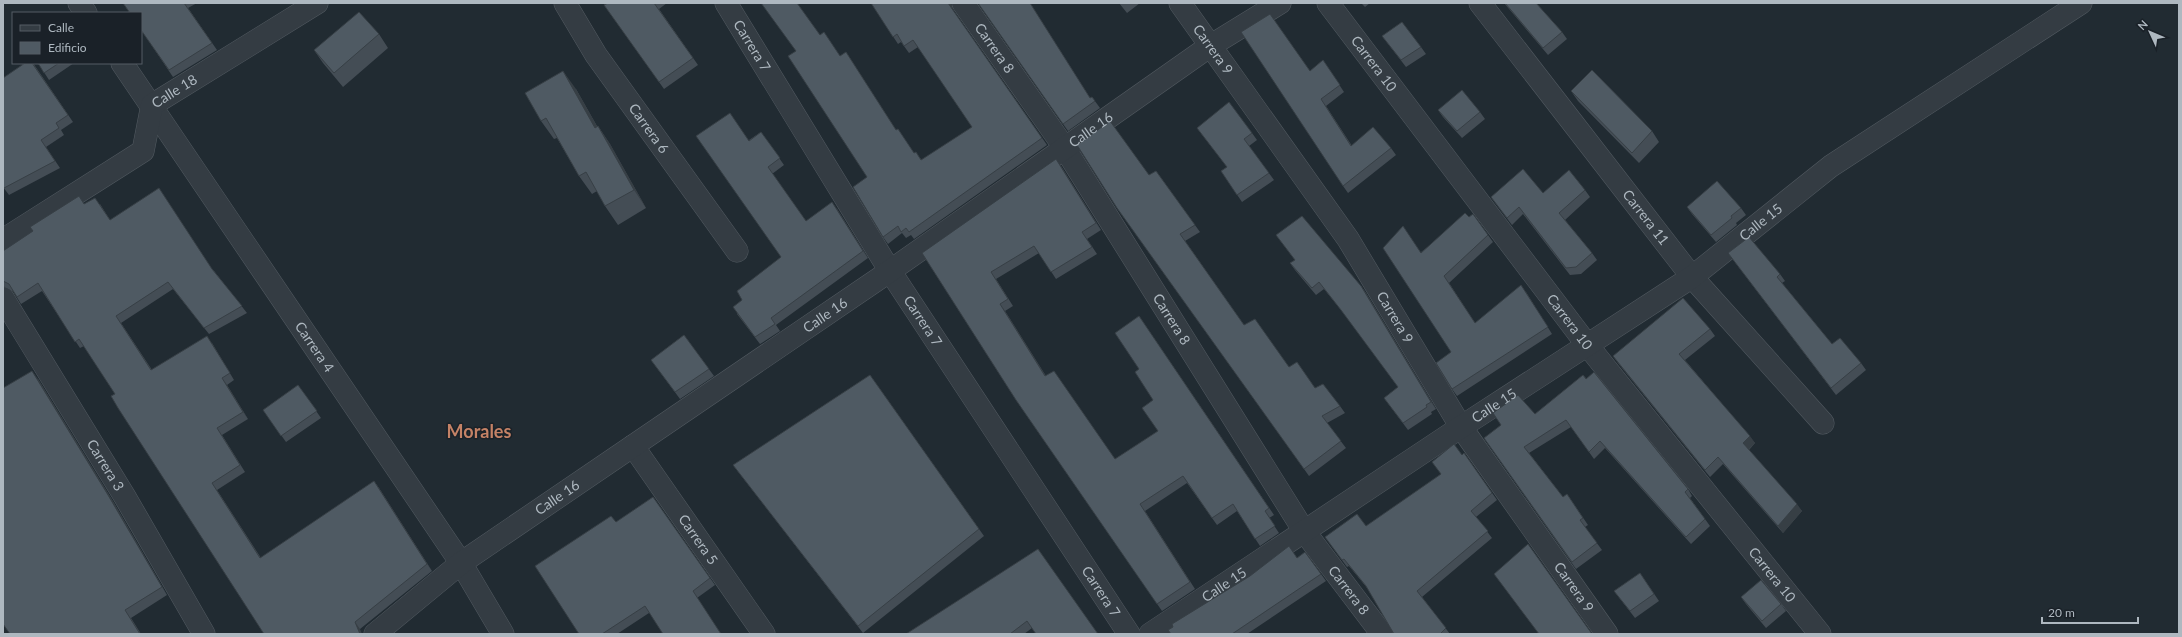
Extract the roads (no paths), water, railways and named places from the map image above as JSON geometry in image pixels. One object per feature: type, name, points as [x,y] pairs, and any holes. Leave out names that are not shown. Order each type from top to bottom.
[{"type":"street","points":[[79,3],[85,12]]},
{"type":"street","name":"Calle 18","points":[[3,240],[143,150],[152,105],[317,3]]},
{"type":"street","name":"Carrera 6","points":[[565,3],[596,55],[737,251]]},
{"type":"street","name":"Carrera 7","points":[[726,3],[890,271],[1129,634]]},
{"type":"street","name":"Carrera 8","points":[[963,3],[1064,148],[1304,531],[1382,634]]},
{"type":"street","name":"Carrera 9","points":[[1180,3],[1348,239],[1461,427],[1607,634]]},
{"type":"street","name":"Calle 16","points":[[374,634],[461,563],[890,271],[1210,46],[1280,3]]},
{"type":"street","name":"Carrera 10","points":[[1328,3],[1588,346],[1820,634]]},
{"type":"street","name":"Carrera 11","points":[[1480,3],[1692,277],[1823,424]]},
{"type":"street","name":"Calle 15","points":[[1150,634],[1461,427],[1588,346],[1692,277],[1831,166],[2081,3]]},
{"type":"street","name":"Carrera 4","points":[[123,64],[152,105],[461,563],[503,634]]},
{"type":"street","name":"Carrera 3","points":[[3,298],[125,497],[204,634]]},
{"type":"street","name":"Carrera 5","points":[[633,446],[764,634]]},
{"type":"district","name":"Morales","points":[[479,432]]}]
